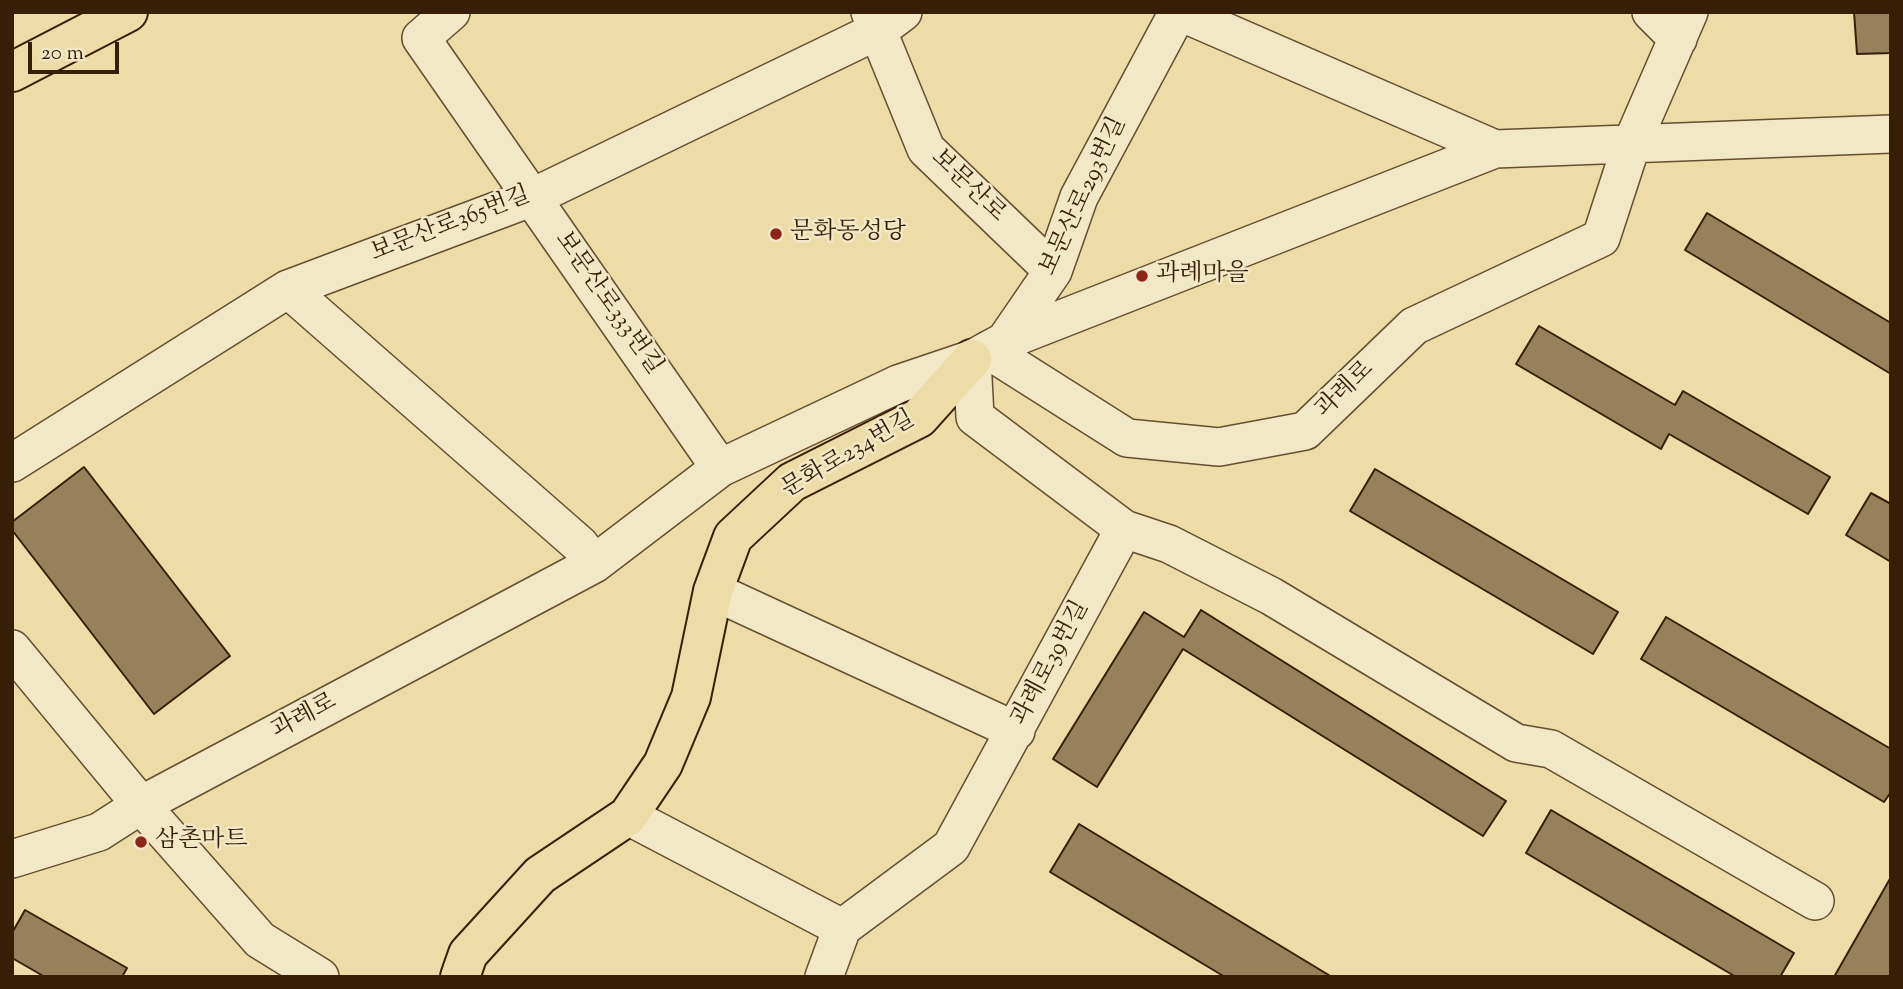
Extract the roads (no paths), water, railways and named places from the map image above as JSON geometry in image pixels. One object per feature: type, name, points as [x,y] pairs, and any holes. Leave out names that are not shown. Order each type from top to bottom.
[{"type":"main road","points":[[12,72],[128,12]]},
{"type":"main road","name":"문화로234번길","points":[[460,977],[468,954],[540,875],[628,816],[663,764],[691,697],[713,591],[733,537],[792,482],[919,418],[988,350]]},
{"type":"street","name":"보문산로333번길","points":[[451,12],[421,38],[720,468]]},
{"type":"street","name":"과례로","points":[[1179,12],[1495,149]]},
{"type":"street","name":"보문산로293번길","points":[[988,350],[1054,271],[1079,197],[1179,12]]},
{"type":"street","points":[[1632,144],[1683,25],[1651,12]]},
{"type":"street","name":"보문산로","points":[[884,18],[926,149],[1054,271]]},
{"type":"street","name":"보문산로365번길","points":[[12,463],[288,289],[533,197],[884,18]]},
{"type":"street","name":"과례로","points":[[12,859],[99,832],[141,805],[594,564],[720,468],[898,384],[1495,149],[1891,134]]},
{"type":"street","name":"과례로","points":[[988,350],[1127,438],[1219,447],[1305,430],[1414,326],[1601,238],[1632,144]]},
{"type":"street","points":[[288,289],[580,545],[594,564]]},
{"type":"street","points":[[988,350],[975,417],[1124,529],[1169,544],[1271,596],[1516,743],[1551,749],[1815,901]]},
{"type":"street","name":"과례로39번길","points":[[842,929],[951,847],[1124,529]]},
{"type":"street","points":[[713,591],[1016,731]]},
{"type":"street","points":[[12,649],[141,805],[260,940],[320,977]]},
{"type":"street","points":[[628,816],[842,929],[824,977]]},
{"type":"place","name":"문화동성당","points":[[776,234]]},
{"type":"place","name":"과례마을","points":[[1142,276]]},
{"type":"place","name":"삼촌마트","points":[[141,842]]}]
